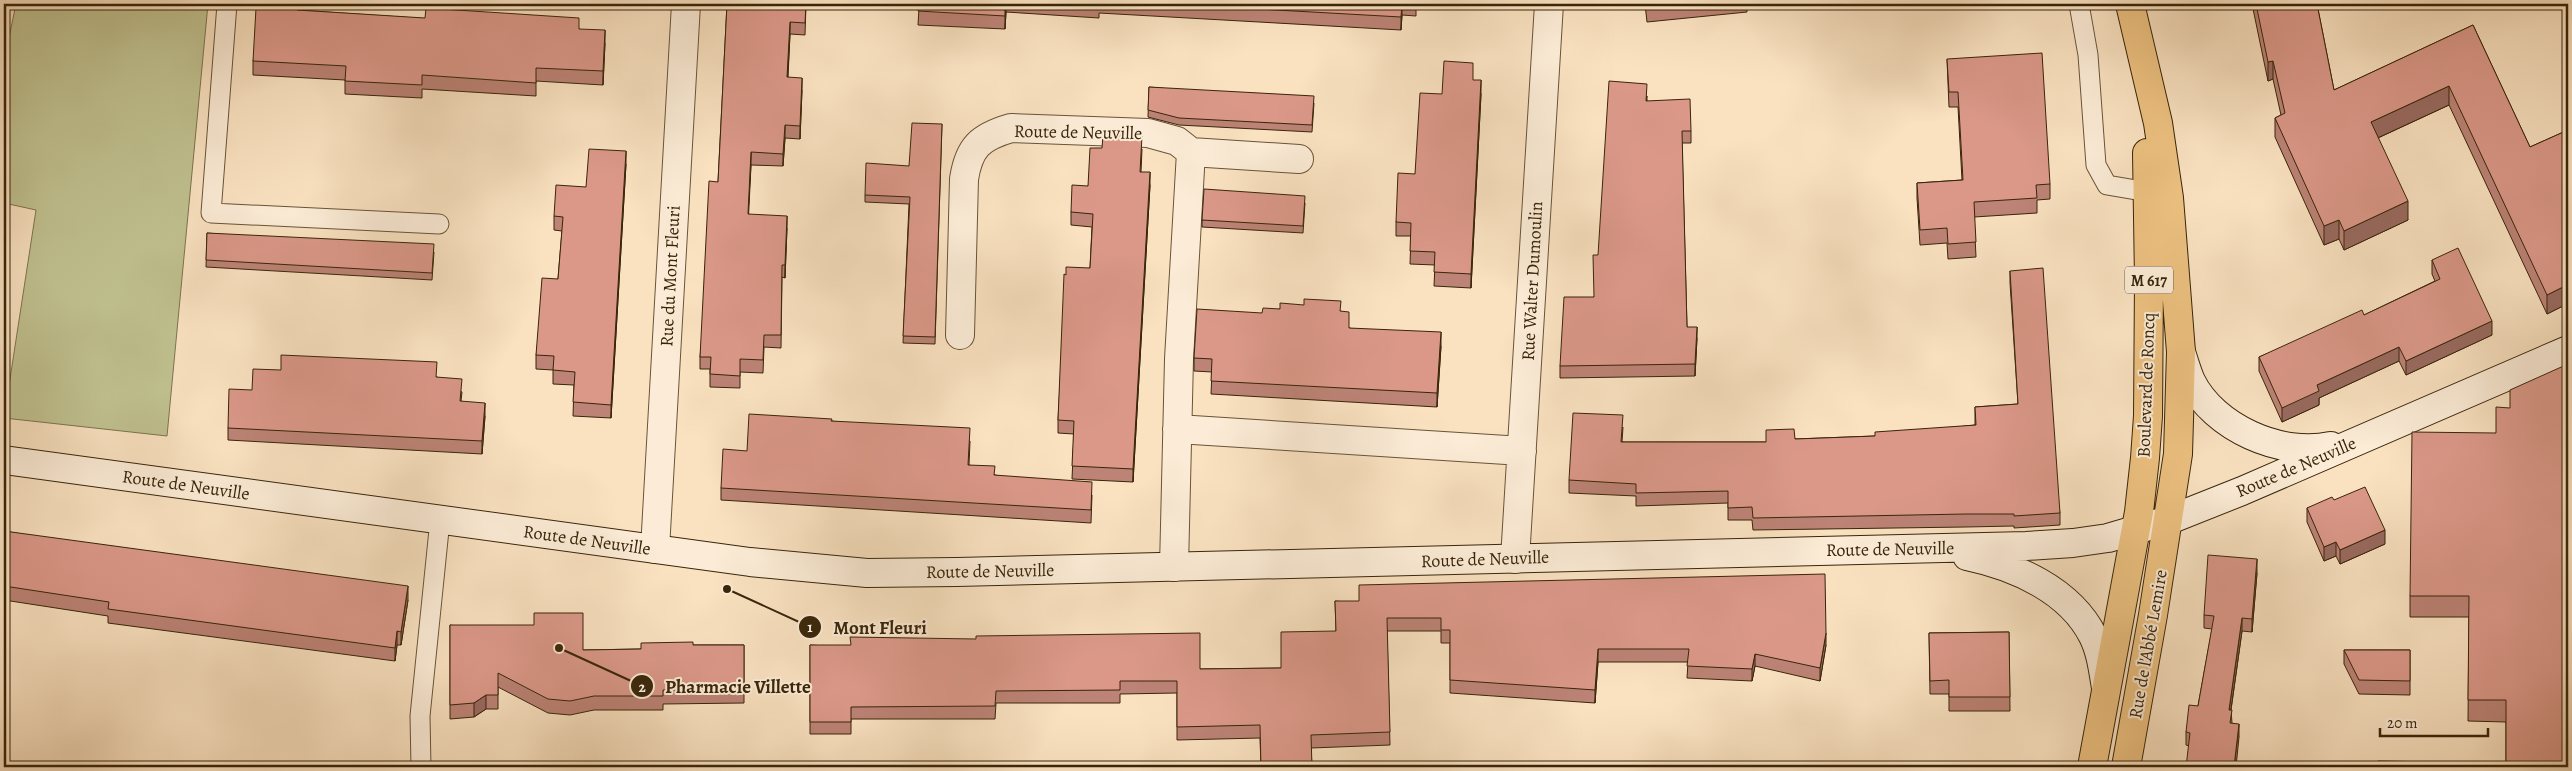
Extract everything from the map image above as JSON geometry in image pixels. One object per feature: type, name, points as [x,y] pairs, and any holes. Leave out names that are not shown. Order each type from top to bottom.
[{"type":"main road","name":"Boulevard de Roncq","points":[[2133,17],[2147,132],[2148,192],[2148,416],[2144,467],[2135,531]]},
{"type":"main road","name":"Boulevard de Roncq","points":[[2133,17],[2158,123],[2173,241],[2181,352],[2178,454],[2169,520]]},
{"type":"main road","name":"Rue de l'Abbé Lemire","points":[[2126,767],[2169,520]]},
{"type":"main road","name":"Rue de l'Abbé Lemire","points":[[2092,767],[2135,531]]},
{"type":"street","name":"Rue du Mont Fleuri","points":[[654,549],[686,4]]},
{"type":"street","name":"Rue Walter Dumoulin","points":[[1516,558],[1548,4]]},
{"type":"street","name":"Route de Neuville","points":[[960,335],[964,180],[967,161],[972,149],[983,140],[1011,128],[1148,133],[1164,135],[1177,141],[1191,152]]},
{"type":"street","points":[[1174,567],[1177,429],[1191,152],[1299,159]]},
{"type":"street","name":"Route de Neuville","points":[[4,460],[790,567],[867,573],[1911,549],[2073,543],[2135,531],[2169,520],[2568,350]]},
{"type":"street","points":[[2181,352],[2191,381],[2200,394],[2215,411],[2234,426],[2254,437],[2276,445],[2298,448],[2326,447],[2359,440]]},
{"type":"street","points":[[1177,429],[1522,451]]},
{"type":"street","points":[[1911,549],[1963,555],[1989,561],[2019,572],[2062,599],[2081,618],[2093,636],[2100,656],[2106,688]]},
{"type":"lane","points":[[227,4],[210,213],[440,224]]},
{"type":"lane","points":[[2078,4],[2088,55],[2096,165],[2107,185],[2148,192]]},
{"type":"lane","points":[[421,767],[420,716],[440,520]]},
{"type":"green space","points":[[16,4],[208,4],[167,436],[4,418],[36,210],[4,203],[4,62]]},
{"type":"building","points":[[267,4],[297,4],[297,10],[425,18],[426,8],[579,18],[579,29],[605,30],[603,71],[536,68],[536,83],[422,75],[422,85],[345,81],[346,66],[253,61],[256,8],[267,9]]},
{"type":"building","points":[[727,4],[806,4],[805,23],[790,22],[787,77],[802,78],[800,126],[785,125],[783,154],[751,152],[748,214],[787,216],[785,265],[782,265],[781,335],[764,335],[763,360],[740,359],[740,376],[710,374],[711,357],[700,357],[709,181],[718,182]]},
{"type":"building","points":[[919,4],[1005,4],[1005,16],[918,11]]},
{"type":"building","points":[[1169,4],[1402,4],[1401,17]]},
{"type":"building","points":[[1647,4],[1700,4],[1647,9]]},
{"type":"building","points":[[2256,4],[2317,4],[2334,90],[2473,25],[2530,147],[2568,130],[2568,293],[2565,286],[2547,295],[2449,86],[2371,122],[2408,201],[2344,231],[2339,220],[2324,226],[2275,118],[2285,113],[2273,61],[2268,62]]},
{"type":"building","points":[[2042,53],[2050,184],[2036,185],[2037,198],[1974,202],[1976,242],[1948,244],[1947,228],[1920,230],[1917,183],[1963,180],[1958,92],[1949,92],[1947,59]]},
{"type":"building","points":[[1444,61],[1473,63],[1473,80],[1481,80],[1471,274],[1434,272],[1435,252],[1410,251],[1411,223],[1396,222],[1398,173],[1415,174],[1420,93],[1442,94]]},
{"type":"building","points":[[1609,81],[1647,84],[1646,101],[1690,99],[1691,131],[1682,131],[1687,327],[1697,327],[1695,364],[1560,366],[1564,297],[1594,297],[1593,255],[1598,255]]},
{"type":"building","points":[[1149,87],[1314,96],[1312,125],[1179,118],[1148,110]]},
{"type":"building","points":[[912,123],[942,124],[935,337],[903,336],[910,197],[865,195],[866,163],[909,166]]},
{"type":"building","points":[[1103,134],[1142,136],[1140,172],[1150,172],[1133,469],[1072,466],[1074,421],[1058,420],[1064,274],[1066,275],[1066,267],[1090,268],[1093,214],[1071,212],[1072,185],[1088,186],[1090,148],[1102,148]]},
{"type":"building","points":[[589,149],[626,151],[611,405],[573,402],[575,372],[553,370],[554,356],[536,355],[542,278],[558,279],[563,217],[554,216],[556,185],[586,187]]},
{"type":"building","points":[[1204,189],[1305,196],[1303,226],[1202,220]]},
{"type":"building","points":[[207,233],[434,244],[432,273],[206,260]]},
{"type":"building","points":[[2458,248],[2492,321],[2406,361],[2399,347],[2317,385],[2319,391],[2282,408],[2259,357],[2362,310],[2364,315],[2440,279],[2432,260]]},
{"type":"building","points":[[2043,268],[2060,513],[2014,516],[2014,514],[1966,514],[1753,518],[1752,507],[1728,508],[1728,491],[1636,493],[1636,484],[1569,480],[1573,413],[1623,415],[1621,442],[1766,442],[1766,430],[1794,429],[1795,439],[1875,436],[1875,432],[1976,425],[1975,407],[2018,404],[2010,271]]},
{"type":"building","points":[[1304,299],[1341,301],[1340,311],[1349,312],[1349,328],[1441,332],[1437,393],[1211,381],[1212,359],[1194,358],[1197,309],[1262,313],[1263,308],[1280,309],[1280,303],[1304,305]]},
{"type":"building","points":[[281,355],[437,362],[436,377],[462,379],[460,401],[485,403],[482,441],[228,428],[229,389],[252,390],[253,369],[281,370]]},
{"type":"building","points":[[2568,364],[2568,767],[2378,767],[2378,761],[2506,765],[2506,700],[2468,700],[2469,596],[2410,596],[2412,432],[2496,433],[2496,407],[2510,408],[2510,390]]},
{"type":"building","points":[[749,414],[832,419],[831,421],[970,428],[968,465],[995,466],[994,475],[1092,482],[1091,510],[721,488],[723,449],[747,451]]},
{"type":"building","points":[[2365,487],[2385,530],[2340,550],[2336,542],[2324,547],[2307,508],[2332,497],[2334,500]]},
{"type":"building","points":[[4,531],[408,586],[401,632],[397,631],[395,648],[108,609],[109,602],[4,586]]},
{"type":"building","points":[[2208,555],[2257,559],[2252,619],[2242,618],[2229,710],[2232,710],[2230,723],[2239,724],[2234,767],[2186,767],[2190,733],[2186,732],[2189,705],[2198,706],[2214,616],[2204,615]]},
{"type":"building","points":[[1825,574],[1826,633],[1820,668],[1755,654],[1752,669],[1687,666],[1689,649],[1598,649],[1595,690],[1450,680],[1450,630],[1441,630],[1441,618],[1387,618],[1390,732],[1311,735],[1312,767],[1261,767],[1260,725],[1177,727],[1177,681],[1120,681],[1120,690],[996,691],[995,706],[851,707],[851,722],[810,722],[810,645],[851,645],[850,637],[976,639],[976,636],[1200,633],[1200,669],[1281,668],[1281,632],[1336,631],[1335,601],[1359,601],[1359,585]]},
{"type":"building","points":[[534,613],[583,613],[583,650],[641,649],[641,643],[693,642],[693,645],[744,645],[744,690],[663,690],[663,696],[594,696],[570,701],[548,699],[498,673],[498,695],[486,695],[474,703],[450,705],[450,625],[534,625]]},
{"type":"building","points":[[2009,632],[2010,697],[1949,697],[1949,680],[1930,681],[1929,633]]},
{"type":"building","points":[[2344,650],[2410,650],[2410,681],[2359,680]]},
{"type":"place","name":"Mont Fleuri","points":[[727,589]]},
{"type":"place","name":"Pharmacie Villette","points":[[559,648]]}]
